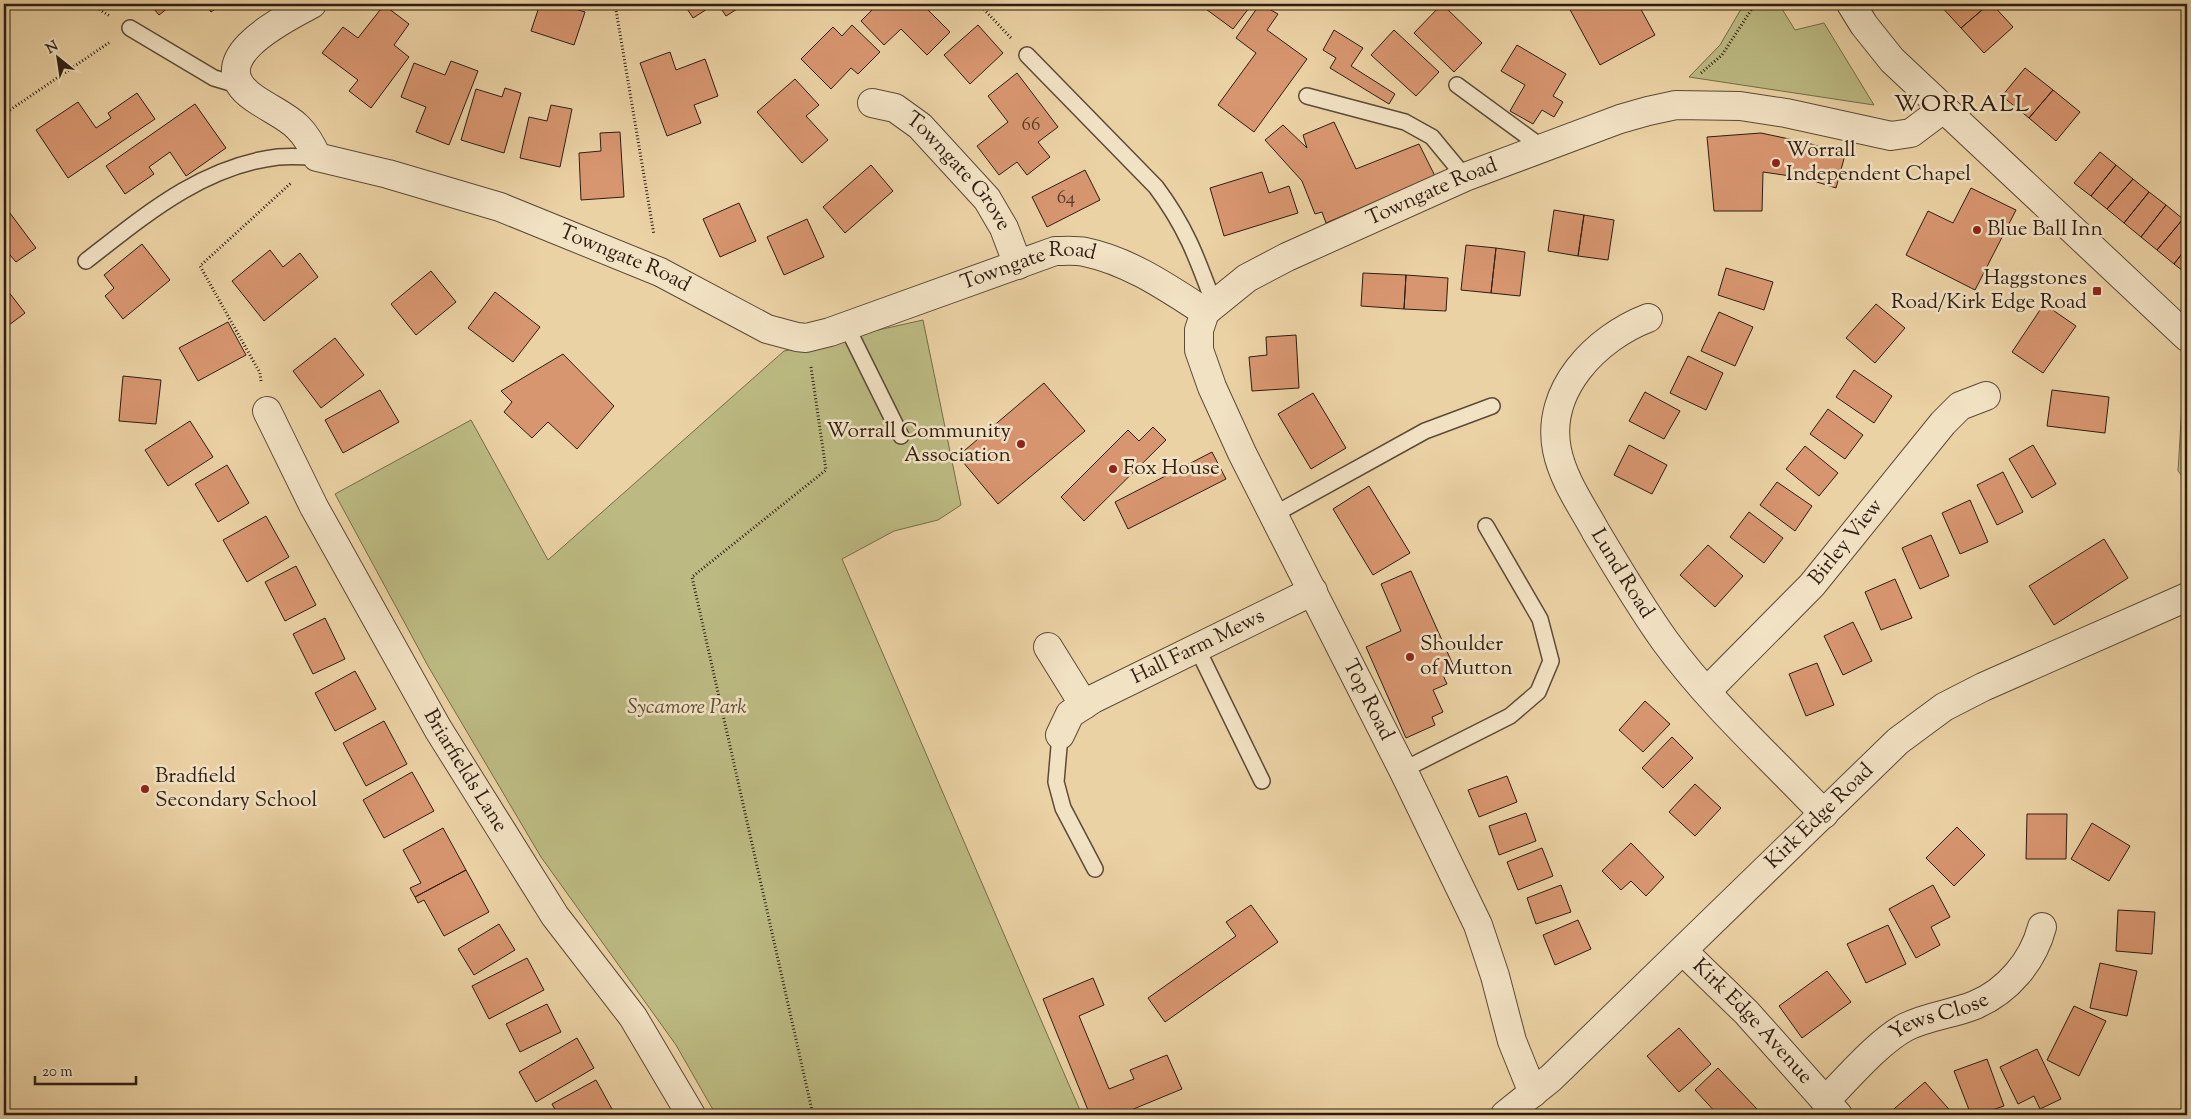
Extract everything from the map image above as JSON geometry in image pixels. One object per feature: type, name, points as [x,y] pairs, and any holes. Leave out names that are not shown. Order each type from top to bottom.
[{"type":"street","points":[[312,4],[263,31],[248,44],[240,58],[237,74],[240,86],[253,97],[290,119],[308,137],[316,157]]},
{"type":"street","points":[[1851,4],[1864,26],[1892,60],[2187,337]]},
{"type":"street","name":"Towngate Grove","points":[[872,103],[895,108],[920,126],[980,191],[1004,228],[1018,264]]},
{"type":"street","name":"Towngate Road","points":[[316,157],[388,174],[500,207],[660,272],[767,329],[806,338],[847,327],[1054,252],[1084,252],[1117,261],[1209,308],[1247,278],[1287,256],[1465,177],[1620,119],[1676,105],[1740,106],[1786,113],[1891,136],[1911,133],[1943,109]]},
{"type":"street","name":"Top Road","points":[[1209,308],[1199,330],[1199,350],[1227,420],[1403,770],[1478,925],[1495,976],[1512,1041],[1533,1093]]},
{"type":"street","name":"Lund Road","points":[[1648,318],[1609,337],[1584,360],[1562,397],[1555,422],[1557,450],[1565,478],[1626,584],[1666,642],[1707,691],[1824,814]]},
{"type":"street","name":"Birley View","points":[[1707,691],[1812,585],[1943,423],[1960,406],[1986,396]]},
{"type":"street","name":"Briarfields Lane","points":[[267,411],[314,508],[438,729],[555,916],[633,1016],[674,1083],[691,1115]]},
{"type":"street","name":"Hall Farm Mews","points":[[1060,735],[1070,714],[1084,705],[1313,591]]},
{"type":"street","name":"Kirk Edge Road","points":[[1505,1115],[1551,1078],[1898,742],[1944,707],[1983,687],[2187,597]]},
{"type":"street","points":[[1048,647],[1084,705]]},
{"type":"street","name":"Yews Close","points":[[1832,1108],[1892,1036],[1915,1023],[1974,1005],[1994,995],[2018,974],[2037,947],[2042,927]]},
{"type":"street","name":"Kirk Edge Avenue","points":[[1683,951],[1746,1012],[1832,1108]]},
{"type":"lane","points":[[130,28],[214,78],[240,86]]},
{"type":"lane","points":[[1027,55],[1156,187],[1190,238],[1209,308]]},
{"type":"lane","points":[[1457,85],[1543,148]]},
{"type":"lane","points":[[1307,96],[1405,122],[1432,137],[1465,177]]},
{"type":"lane","points":[[86,261],[164,201],[210,176],[278,157],[316,157]]},
{"type":"lane","points":[[847,327],[901,436]]},
{"type":"lane","points":[[1274,515],[1425,431],[1492,406]]},
{"type":"lane","points":[[1403,770],[1510,716],[1538,692],[1551,661],[1540,619],[1486,526]]},
{"type":"lane","points":[[1197,648],[1262,781]]},
{"type":"lane","points":[[1060,735],[1056,782],[1063,808],[1095,869]]},
{"type":"path","points":[[615,4],[660,272]]},
{"type":"path","points":[[979,4],[1027,55]]},
{"type":"path","points":[[1676,105],[1689,83],[1722,55],[1755,4]]},
{"type":"path","points":[[4,114],[130,28]]},
{"type":"path","points":[[267,411],[260,373],[200,266],[316,157]]},
{"type":"path","points":[[806,338],[826,470],[692,577],[813,1115]]},
{"type":"green space","points":[[1744,4],[1779,4],[1795,30],[1824,23],[1874,105],[1689,77],[1720,45]]},
{"type":"green space","name":"Sycamore Park","points":[[923,320],[961,505],[938,520],[894,531],[842,559],[1082,1115],[716,1115],[676,1045],[541,857],[428,666],[335,494],[471,420],[548,560],[784,351]]},
{"type":"green space","points":[[2184,372],[2187,375],[2187,482],[2178,471]]},
{"type":"building","points":[[150,4],[173,4],[159,15]]},
{"type":"building","points":[[205,4],[222,4],[211,12]]},
{"type":"building","points":[[540,4],[560,4],[585,12],[574,45],[531,31]]},
{"type":"building","points":[[684,4],[715,4],[693,18]]},
{"type":"building","points":[[718,4],[745,4],[726,16]]},
{"type":"building","points":[[878,4],[922,4],[950,32],[927,55],[901,29],[884,45],[861,21]]},
{"type":"building","points":[[1199,4],[1252,4],[1233,29]]},
{"type":"building","points":[[1260,4],[1278,14],[1267,30],[1307,59],[1254,132],[1218,105],[1256,53],[1236,38]]},
{"type":"building","points":[[1442,4],[1482,43],[1454,72],[1414,33]]},
{"type":"building","points":[[1572,4],[1638,4],[1655,35],[1600,65],[1568,6]]},
{"type":"building","points":[[1939,4],[1989,4],[1961,28]]},
{"type":"building","points":[[1989,4],[1992,4],[2013,27],[1984,53],[1961,28]]},
{"type":"building","points":[[384,5],[409,24],[394,45],[409,57],[371,108],[349,91],[358,80],[322,53],[343,27],[358,38]]},
{"type":"building","points":[[852,25],[880,52],[858,74],[851,68],[831,89],[801,59],[833,27],[842,36]]},
{"type":"building","points":[[978,25],[1003,53],[970,84],[944,55]]},
{"type":"building","points":[[1334,30],[1363,48],[1351,66],[1395,94],[1389,104],[1330,68],[1336,58],[1323,50]]},
{"type":"building","points":[[1394,30],[1439,72],[1416,96],[1371,55]]},
{"type":"building","points":[[1517,45],[1566,74],[1553,96],[1563,102],[1554,117],[1542,110],[1533,124],[1510,111],[1525,85],[1501,71]]},
{"type":"building","points":[[670,52],[676,70],[705,59],[718,96],[694,105],[701,123],[667,136],[640,63]]},
{"type":"building","points":[[451,61],[478,71],[449,145],[416,132],[426,107],[401,97],[414,63],[445,75]]},
{"type":"building","points":[[2025,68],[2053,90],[2029,118],[2002,96]]},
{"type":"building","points":[[1017,73],[1058,127],[1038,142],[1050,157],[1027,175],[1017,162],[999,175],[977,146],[1008,122],[988,96]]},
{"type":"building","points":[[795,79],[819,105],[806,116],[828,140],[802,163],[757,112]]},
{"type":"building","points":[[505,88],[521,93],[504,153],[461,140],[476,89],[502,97]]},
{"type":"building","points":[[2053,90],[2080,112],[2056,141],[2029,118]]},
{"type":"building","points":[[137,93],[155,119],[68,178],[36,130],[78,102],[96,128],[111,118],[108,113]]},
{"type":"building","points":[[195,104],[226,148],[186,176],[170,152],[149,167],[154,174],[125,194],[106,166]]},
{"type":"building","points":[[551,105],[572,109],[560,167],[520,158],[529,117],[547,121]]},
{"type":"building","points":[[1334,122],[1356,169],[1419,144],[1435,176],[1326,223],[1322,212],[1315,214],[1302,181],[1265,140],[1283,125],[1307,148],[1303,135]]},
{"type":"building","points":[[620,132],[624,197],[581,200],[579,153],[601,151],[600,133]]},
{"type":"building","name":"Worrall Independent Chapel","points":[[1761,133],[1808,143],[1845,155],[1836,188],[1804,178],[1763,172],[1762,211],[1714,211],[1707,137]]},
{"type":"building","points":[[2100,152],[2116,165],[2091,196],[2074,183]]},
{"type":"building","points":[[871,165],[893,191],[845,233],[823,207]]},
{"type":"building","points":[[2116,165],[2133,179],[2107,209],[2091,196]]},
{"type":"building","points":[[1085,170],[1100,200],[1047,227],[1032,197]]},
{"type":"building","points":[[1262,172],[1269,193],[1289,186],[1298,213],[1224,236],[1210,188]]},
{"type":"building","points":[[2133,179],[2149,192],[2124,223],[2107,209]]},
{"type":"building","points":[[1971,188],[2016,210],[1975,290],[1906,255],[1928,211],[1953,223]]},
{"type":"building","points":[[2149,192],[2166,205],[2141,237],[2124,223]]},
{"type":"building","points":[[739,203],[756,241],[720,257],[703,219]]},
{"type":"building","points":[[4,205],[36,248],[16,262],[4,248]]},
{"type":"building","points":[[2166,205],[2183,219],[2157,250],[2141,237]]},
{"type":"building","points":[[1554,210],[1584,215],[1578,256],[1548,251]]},
{"type":"building","points":[[1584,215],[1614,220],[1608,260],[1578,256]]},
{"type":"building","points":[[807,219],[824,257],[784,275],[767,237]]},
{"type":"building","points":[[2183,219],[2187,223],[2187,247],[2174,264],[2157,250]]},
{"type":"building","points":[[142,244],[170,280],[123,319],[105,296],[114,288],[104,275]]},
{"type":"building","points":[[1466,245],[1496,248],[1491,293],[1461,290]]},
{"type":"building","points":[[2187,247],[2187,274],[2174,264]]},
{"type":"building","points":[[1496,248],[1525,252],[1520,296],[1491,293]]},
{"type":"building","points":[[270,250],[283,267],[300,253],[318,277],[264,321],[232,281]]},
{"type":"building","points":[[1726,268],[1773,282],[1764,310],[1718,295]]},
{"type":"building","points":[[431,271],[456,302],[416,335],[391,304]]},
{"type":"building","points":[[1363,273],[1406,275],[1404,309],[1361,306]]},
{"type":"building","points":[[1406,275],[1448,278],[1446,311],[1404,309]]},
{"type":"building","points":[[4,286],[25,313],[5,328],[4,327]]},
{"type":"building","points":[[495,292],[540,327],[513,362],[468,328]]},
{"type":"building","points":[[1876,304],[1905,328],[1875,363],[1846,338]]},
{"type":"building","points":[[2044,304],[2076,326],[2043,373],[2012,352]]},
{"type":"building","points":[[1719,312],[1753,327],[1735,366],[1701,351]]},
{"type":"building","points":[[228,322],[246,355],[198,381],[179,348]]},
{"type":"building","points":[[1296,335],[1299,388],[1252,391],[1249,357],[1267,355],[1266,337]]},
{"type":"building","points":[[335,338],[364,375],[321,408],[293,371]]},
{"type":"building","points":[[563,354],[614,406],[577,449],[548,422],[532,438],[504,412],[512,402],[501,391]]},
{"type":"building","points":[[1688,356],[1723,373],[1706,410],[1670,393]]},
{"type":"building","points":[[1854,370],[1892,396],[1874,423],[1836,397]]},
{"type":"building","points":[[123,376],[161,380],[156,424],[119,421]]},
{"type":"building","name":"Worrall Community Association","points":[[1044,383],[1085,431],[998,504],[958,456]]},
{"type":"building","points":[[380,390],[399,422],[343,453],[325,420]]},
{"type":"building","points":[[2052,390],[2109,397],[2105,433],[2047,426]]},
{"type":"building","points":[[1645,392],[1680,411],[1664,439],[1629,421]]},
{"type":"building","points":[[1313,393],[1346,448],[1311,469],[1278,414]]},
{"type":"building","points":[[1828,409],[1863,435],[1845,459],[1810,434]]},
{"type":"building","points":[[190,421],[213,457],[168,486],[145,450]]},
{"type":"building","name":"Fox House","points":[[1153,427],[1166,440],[1084,521],[1061,497],[1128,430],[1139,441]]},
{"type":"building","points":[[1629,445],[1667,465],[1652,494],[1614,475]]},
{"type":"building","points":[[2033,445],[2056,484],[2032,498],[2009,459]]},
{"type":"building","points":[[1805,446],[1838,473],[1819,496],[1786,469]]},
{"type":"building","points":[[1212,452],[1226,479],[1128,529],[1115,502]]},
{"type":"building","points":[[227,465],[249,503],[218,522],[195,484]]},
{"type":"building","points":[[2003,472],[2023,512],[1997,525],[1977,485]]},
{"type":"building","points":[[1777,482],[1812,506],[1795,531],[1760,505]]},
{"type":"building","points":[[1369,486],[1410,553],[1373,575],[1333,509]]},
{"type":"building","points":[[1970,500],[1988,542],[1960,554],[1942,513]]},
{"type":"building","points":[[1749,512],[1783,538],[1764,563],[1730,537]]},
{"type":"building","points":[[266,516],[289,557],[247,582],[223,540]]},
{"type":"building","points":[[1931,535],[1949,576],[1920,589],[1902,548]]},
{"type":"building","points":[[2104,539],[2128,578],[2054,625],[2029,586]]},
{"type":"building","points":[[1708,545],[1743,576],[1715,607],[1680,575]]},
{"type":"building","points":[[296,566],[316,605],[285,621],[265,582]]},
{"type":"building","name":"Shoulder of Mutton","points":[[1411,571],[1454,667],[1442,673],[1447,684],[1433,690],[1443,712],[1432,717],[1435,725],[1406,738],[1366,647],[1401,631],[1381,584]]},
{"type":"building","points":[[1895,579],[1912,618],[1881,630],[1865,592]]},
{"type":"building","points":[[325,618],[345,659],[313,674],[293,634]]},
{"type":"building","points":[[1853,622],[1872,661],[1843,675],[1824,636]]},
{"type":"building","points":[[1817,663],[1834,705],[1806,716],[1789,674]]},
{"type":"building","points":[[355,671],[376,709],[335,731],[315,693]]},
{"type":"building","points":[[1645,701],[1670,724],[1643,752],[1619,730]]},
{"type":"building","points":[[384,721],[407,764],[366,786],[343,743]]},
{"type":"building","points":[[1672,737],[1693,758],[1663,788],[1642,768]]},
{"type":"building","points":[[412,772],[434,811],[384,838],[363,800]]},
{"type":"building","points":[[1507,776],[1517,802],[1479,817],[1468,790]]},
{"type":"building","points":[[1695,784],[1721,808],[1695,836],[1669,812]]},
{"type":"building","points":[[1526,813],[1536,841],[1499,855],[1489,826]]},
{"type":"building","points":[[2027,814],[2067,814],[2066,859],[2026,859]]},
{"type":"building","points":[[2092,823],[2130,846],[2109,881],[2071,859]]},
{"type":"building","points":[[1957,827],[1985,855],[1954,886],[1926,858]]},
{"type":"building","points":[[443,828],[466,870],[415,897],[410,888],[421,883],[403,850]]},
{"type":"building","points":[[1631,843],[1664,877],[1646,896],[1631,881],[1621,890],[1602,871]]},
{"type":"building","points":[[1542,848],[1553,876],[1518,890],[1507,862]]},
{"type":"building","points":[[466,870],[489,912],[444,936],[424,900],[418,903],[415,897]]},
{"type":"building","points":[[1561,885],[1571,912],[1536,924],[1527,898]]},
{"type":"building","points":[[1933,885],[1950,917],[1931,927],[1940,945],[1916,958],[1889,909]]},
{"type":"building","points":[[1251,905],[1278,942],[1165,1022],[1148,998],[1236,936],[1226,922]]},
{"type":"building","points":[[2118,910],[2155,912],[2152,954],[2116,951]]},
{"type":"building","points":[[1578,920],[1591,949],[1555,965],[1543,935]]},
{"type":"building","points":[[499,924],[515,950],[474,975],[458,949]]},
{"type":"building","points":[[1888,925],[1906,964],[1866,983],[1847,944]]},
{"type":"building","points":[[527,958],[544,990],[489,1019],[472,986]]},
{"type":"building","points":[[2100,963],[2137,971],[2127,1016],[2090,1008]]},
{"type":"building","points":[[1827,971],[1851,1002],[1802,1038],[1779,1006]]},
{"type":"building","points":[[1093,978],[1104,1005],[1079,1016],[1109,1089],[1134,1079],[1130,1070],[1167,1055],[1182,1089],[1119,1115],[1090,1115],[1043,999]]},
{"type":"building","points":[[547,1004],[561,1032],[520,1052],[506,1024]]},
{"type":"building","points":[[2074,1006],[2106,1021],[2079,1076],[2047,1060]]},
{"type":"building","points":[[1679,1028],[1711,1064],[1679,1092],[1647,1056]]},
{"type":"building","points":[[577,1038],[594,1068],[536,1102],[519,1072]]},
{"type":"building","points":[[2037,1049],[2061,1099],[2040,1109],[2034,1096],[2018,1104],[2000,1067]]},
{"type":"building","points":[[1987,1059],[2004,1106],[1977,1115],[1971,1115],[1954,1071]]},
{"type":"building","points":[[1718,1068],[1757,1109],[1750,1115],[1718,1115],[1695,1090]]},
{"type":"building","points":[[596,1080],[612,1109],[601,1115],[558,1115],[552,1104]]},
{"type":"building","points":[[1925,1082],[1954,1115],[1887,1115]]},
{"type":"place","name":"Worrall Independent Chapel","points":[[1776,163]]},
{"type":"place","name":"Blue Ball Inn","points":[[1977,230]]},
{"type":"place","name":"Haggstones Road/Kirk Edge Road","points":[[2097,291]]},
{"type":"place","name":"Worrall Community Association","points":[[1021,444]]},
{"type":"place","name":"Fox House","points":[[1113,469]]},
{"type":"place","name":"Shoulder of Mutton","points":[[1410,657]]},
{"type":"place","name":"Bradfield Secondary School","points":[[145,789]]},
{"type":"district","name":"WORRALL","points":[[1962,105]]}]
